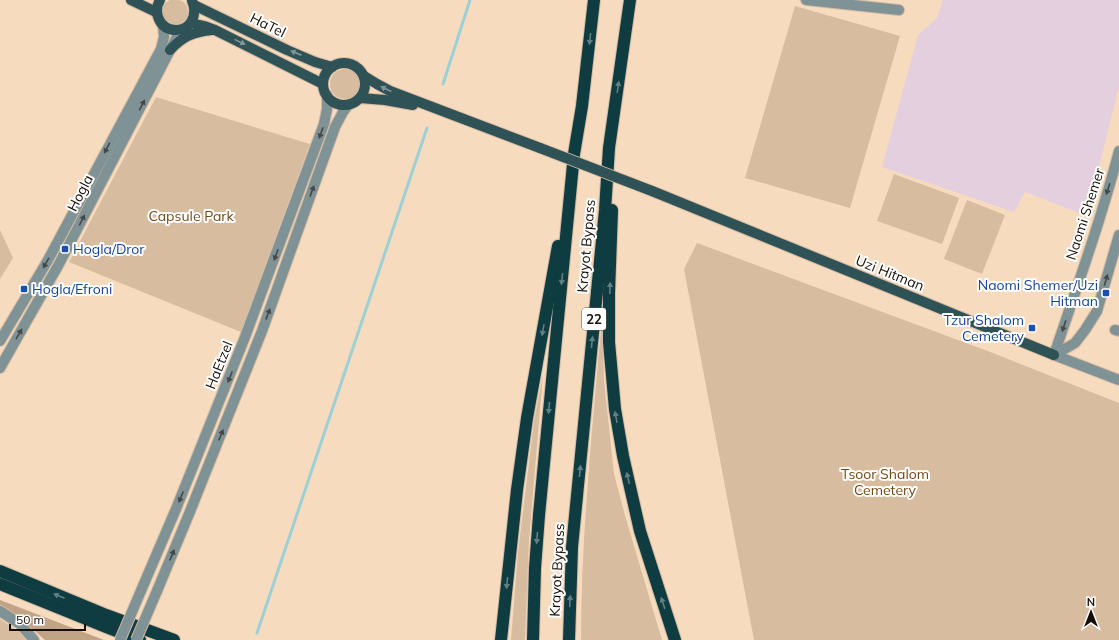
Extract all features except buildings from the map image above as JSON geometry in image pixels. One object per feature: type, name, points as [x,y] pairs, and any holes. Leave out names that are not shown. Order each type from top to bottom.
[{"type":"highway","name":"Krayot Bypass","points":[[534,640],[535,568],[538,515],[574,154],[582,106],[594,0]]},
{"type":"highway","name":"Krayot Bypass","points":[[569,640],[572,547],[610,148],[630,0]]},
{"type":"highway","points":[[616,105],[609,293],[609,342],[615,410],[623,456],[640,531],[674,640]]},
{"type":"highway","points":[[501,640],[517,490],[527,418],[574,154]]},
{"type":"highway","points":[[0,571],[94,610],[174,640]]},
{"type":"highway","points":[[0,584],[140,640]]},
{"type":"highway","points":[[498,640],[503,620]]},
{"type":"main road","points":[[131,0],[156,12]]},
{"type":"main road","points":[[160,0],[156,12],[158,17],[163,25],[168,29],[175,30],[186,27],[191,23],[195,11],[193,3]]},
{"type":"main road","name":"HaTel","points":[[193,3],[287,50],[315,62],[332,67]]},
{"type":"main road","name":"HaTel","points":[[191,23],[215,30],[323,84]]},
{"type":"main road","points":[[170,50],[181,40],[191,34],[215,30]]},
{"type":"main road","points":[[364,76],[365,86],[363,93],[355,102],[342,105],[336,103],[331,100],[324,90],[324,77],[327,71],[338,64],[352,64],[358,68],[364,76],[390,91],[448,114]]},
{"type":"main road","points":[[360,98],[409,104],[448,114]]},
{"type":"main road","name":"Uzi Hitman","points":[[448,114],[652,191],[1054,355]]},
{"type":"street","points":[[806,0],[899,10]]},
{"type":"street","name":"Hogla","points":[[0,341],[48,260],[161,49],[164,37],[163,25]]},
{"type":"street","name":"Hogla","points":[[0,368],[59,264],[181,29]]},
{"type":"street","name":"HaEtzel","points":[[120,640],[176,509],[253,319],[324,124],[327,109],[327,95]]},
{"type":"street","name":"HaEtzel","points":[[136,640],[189,514],[262,331],[335,128],[349,104]]},
{"type":"street","name":"Naomi Shemer","points":[[1054,355],[1108,192],[1119,151]]},
{"type":"street","points":[[1054,355],[1075,343],[1093,320],[1118,239]]},
{"type":"street","name":"Uzi Hitman","points":[[1054,355],[1119,380]]},
{"type":"street","points":[[0,611],[20,624],[34,640]]},
{"type":"shaded area","points":[[943,0],[1119,0],[1119,86],[1087,216],[1025,192],[1014,212],[882,167],[918,35],[937,18]]},
{"type":"shaded area","points":[[0,600],[104,640],[45,640],[24,622],[0,606]]},
{"type":"green space","points":[[175,-1],[184,3],[188,12],[184,21],[175,25],[166,21],[162,12],[166,3]]},
{"type":"green space","points":[[795,6],[900,36],[850,208],[745,178]]},
{"type":"green space","points":[[345,69],[356,73],[360,84],[356,95],[345,99],[334,95],[330,84],[334,73]]},
{"type":"green space","name":"Capsule Park","points":[[156,97],[310,144],[241,332],[69,262]]},
{"type":"green space","points":[[894,174],[959,198],[942,244],[877,221]]},
{"type":"green space","points":[[967,200],[1005,215],[982,274],[944,259]]},
{"type":"green space","points":[[0,230],[13,258],[0,279]]},
{"type":"green space","name":"Tsoor Shalom Cemetery","points":[[697,243],[993,353],[1119,403],[1119,640],[754,640],[684,269]]},
{"type":"green space","points":[[602,317],[604,381],[614,474],[662,640],[581,640],[585,519]]},
{"type":"green space","points":[[543,375],[529,540],[525,640],[511,640],[518,553],[534,421]]},
{"type":"green space","points":[[0,619],[19,632],[26,640],[0,640]]},
{"type":"waterway","points":[[443,84],[470,0]]},
{"type":"waterway","points":[[257,633],[427,128]]},
{"type":"place","name":"Hogla/Dror","points":[[65,249]]},
{"type":"place","name":"Hogla/Efroni","points":[[24,289]]},
{"type":"place","name":"Naomi Shemer/Uzi Hitman","points":[[1106,293]]},
{"type":"place","name":"Tzur Shalom Cemetery","points":[[1032,328]]}]
